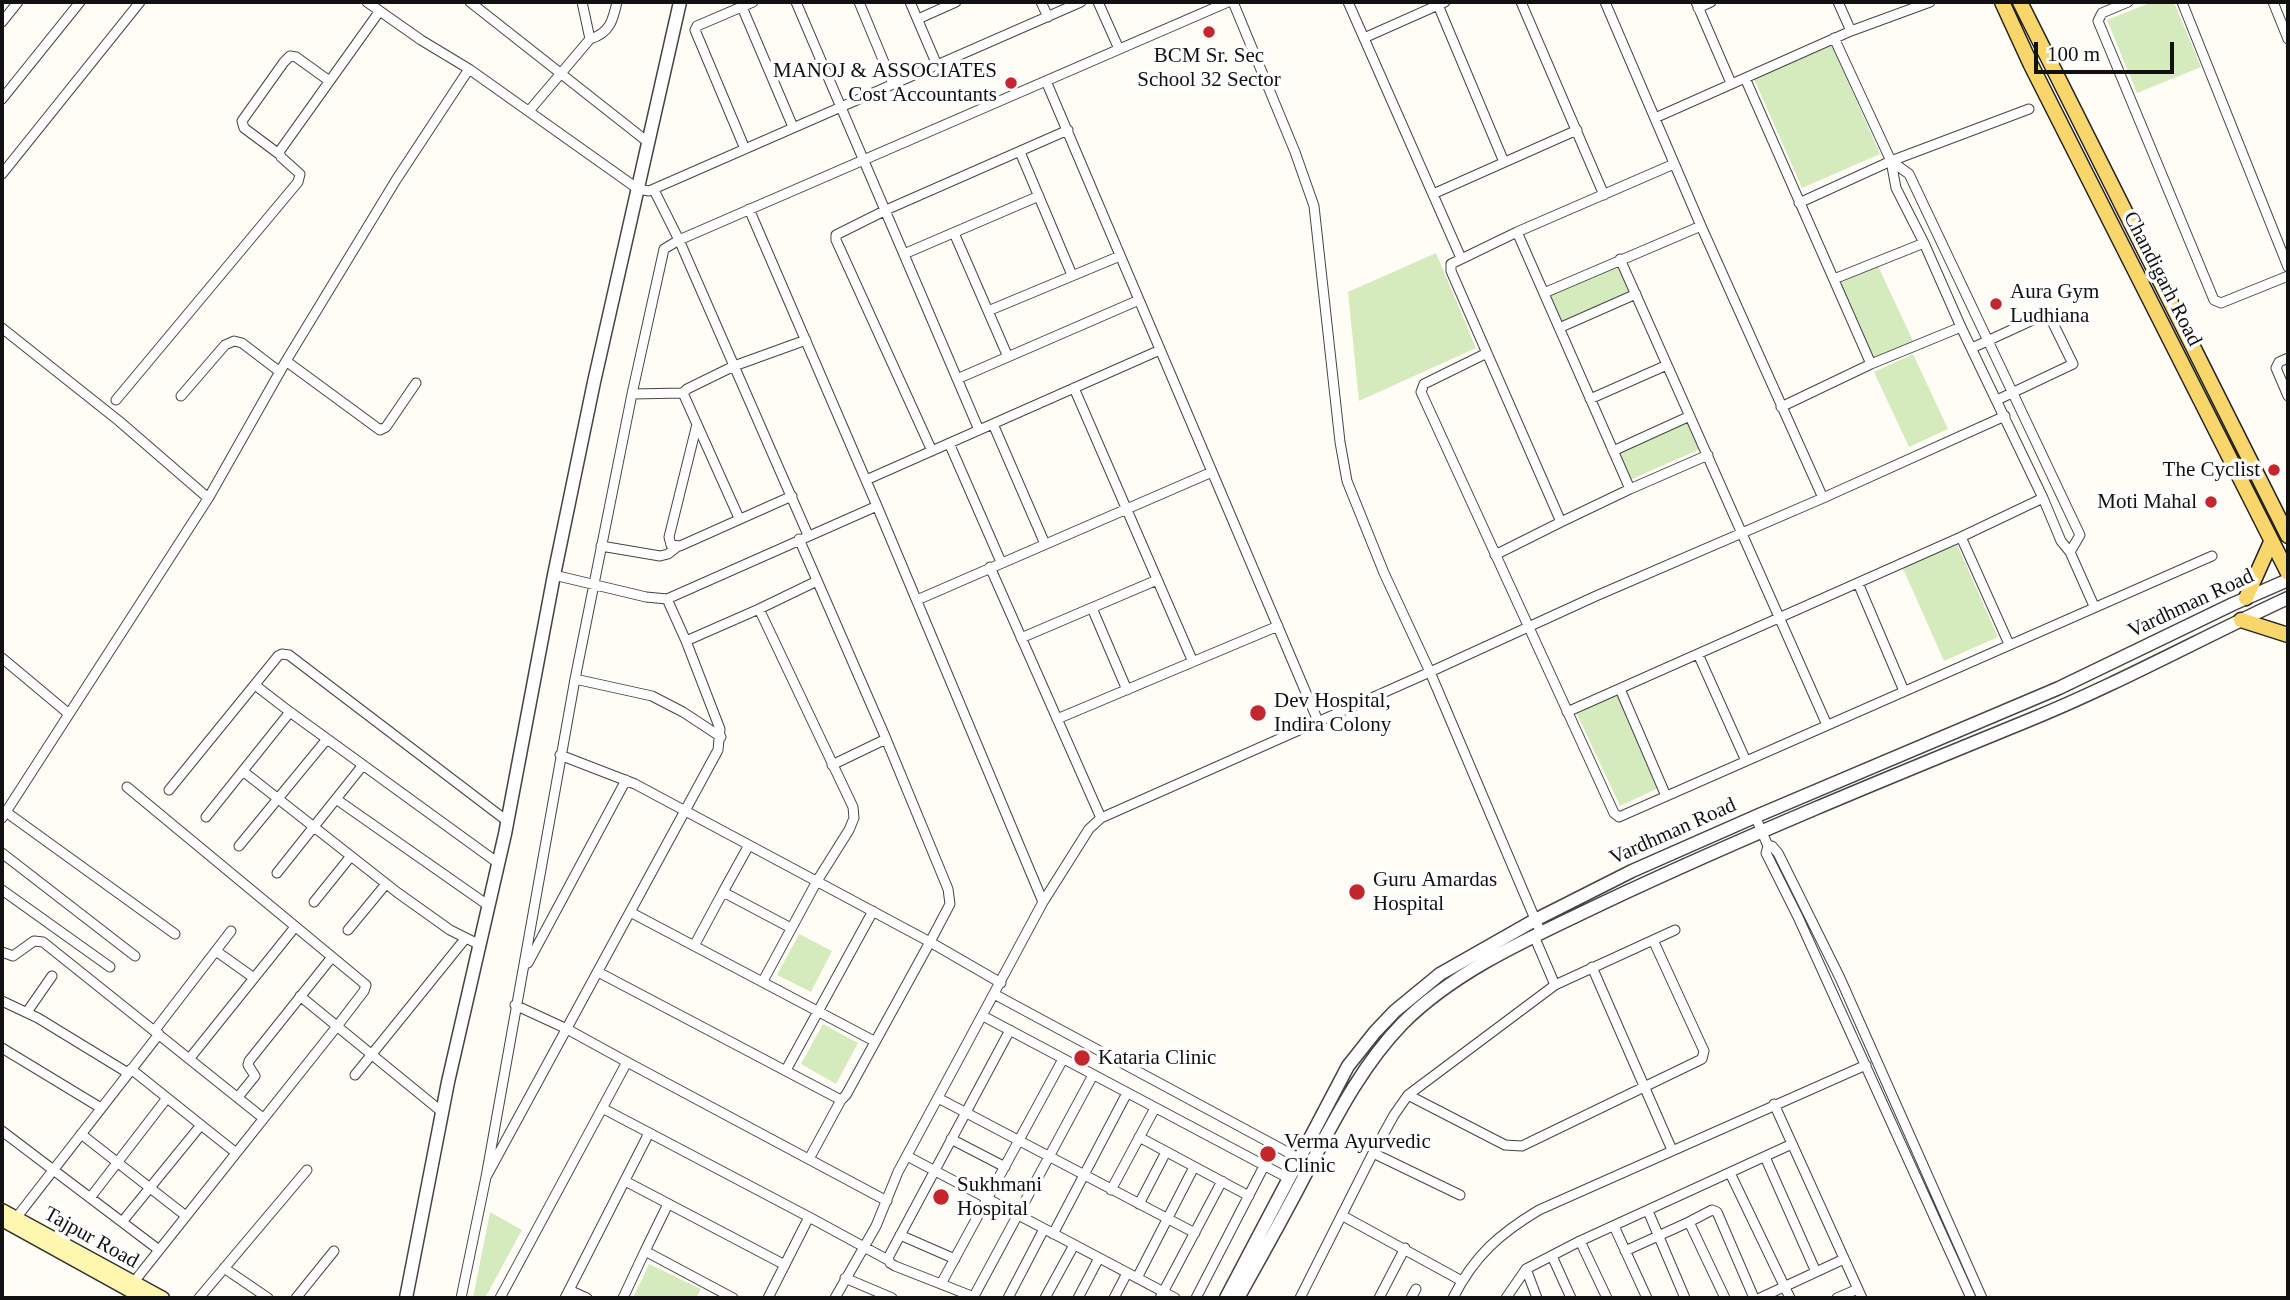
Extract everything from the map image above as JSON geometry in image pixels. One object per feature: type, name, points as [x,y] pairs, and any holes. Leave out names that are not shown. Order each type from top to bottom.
[{"type":"main road","name":"Chandigarh Road","points":[[2002,2],[2031,65],[2288,573]]},
{"type":"main road","name":"Chandigarh Road","points":[[2020,2],[2288,536]]},
{"type":"main road","points":[[2246,598],[2272,542]]},
{"type":"main road","points":[[2241,620],[2288,635]]},
{"type":"main road","name":"Tajpur Road","points":[[2,1210],[115,1278],[143,1298]]},
{"type":"main road","name":"Tajpur Road","points":[[2,1220],[115,1278],[133,1283],[163,1298]]},
{"type":"street","points":[[2,22],[18,2]]},
{"type":"street","points":[[2,99],[80,2]]},
{"type":"street","points":[[2,174],[140,2]]},
{"type":"street","points":[[367,2],[421,40],[469,69],[638,189],[654,190],[1081,2]]},
{"type":"street","points":[[470,2],[649,143]]},
{"type":"street","points":[[582,2],[590,39]]},
{"type":"street","points":[[529,111],[590,39],[609,28],[617,2]]},
{"type":"street","points":[[406,1298],[442,1112],[507,821],[594,382],[680,2]]},
{"type":"street","points":[[745,149],[695,30],[697,26],[753,2]]},
{"type":"street","points":[[796,2],[979,430]]},
{"type":"street","points":[[859,2],[893,84]]},
{"type":"street","points":[[910,2],[937,65]]},
{"type":"street","points":[[918,19],[956,2]]},
{"type":"street","points":[[1041,2],[1048,16]]},
{"type":"street","points":[[1098,2],[1119,49]]},
{"type":"street","points":[[461,1298],[486,1177],[560,755],[593,584],[664,249],[749,209],[1230,2],[1295,152],[1314,206],[1340,442],[1347,481],[1384,573],[1430,672],[1535,920],[1537,935],[1555,985]]},
{"type":"street","points":[[1348,2],[1461,258]]},
{"type":"street","points":[[1521,2],[1604,195]]},
{"type":"street","points":[[1605,2],[1701,226],[1823,498]]},
{"type":"street","points":[[1711,2],[1697,5],[1731,83]]},
{"type":"street","points":[[1839,2],[1851,31]]},
{"type":"street","points":[[1655,118],[1834,38],[1930,2]]},
{"type":"street","points":[[2128,2],[2102,13],[2098,21],[2214,300],[2221,303],[2288,276]]},
{"type":"street","points":[[2182,2],[2288,267]]},
{"type":"street","points":[[2273,2],[2288,39]]},
{"type":"street","points":[[1364,38],[1441,4],[1504,162]]},
{"type":"street","points":[[742,7],[793,127]]},
{"type":"street","points":[[279,154],[328,80],[379,12]]},
{"type":"street","points":[[1834,38],[1891,161],[1896,188],[2094,607]]},
{"type":"street","points":[[116,400],[298,182],[300,173],[244,128],[241,123],[243,119],[290,56],[296,57],[328,80]]},
{"type":"street","points":[[175,934],[4,815],[208,498],[286,361],[396,180],[469,69]]},
{"type":"street","points":[[1745,78],[1871,364]]},
{"type":"street","points":[[1046,80],[1318,721]]},
{"type":"street","points":[[1799,203],[1891,161],[2029,109]]},
{"type":"street","points":[[932,451],[836,235],[1068,130]]},
{"type":"street","points":[[1433,194],[1577,130]]},
{"type":"street","points":[[1020,152],[1072,275]]},
{"type":"street","points":[[1891,161],[1909,174],[2080,535],[2070,552]]},
{"type":"street","points":[[1561,522],[1451,271],[1451,264],[1517,232],[1674,164]]},
{"type":"street","points":[[654,190],[679,240],[792,496],[817,581],[950,894],[950,904],[930,942],[809,1159]]},
{"type":"street","points":[[904,254],[1039,196]]},
{"type":"street","points":[[749,209],[1043,902]]},
{"type":"street","points":[[1544,293],[1701,226]]},
{"type":"street","points":[[1517,232],[1630,489]]},
{"type":"street","points":[[954,233],[1008,357]]},
{"type":"street","points":[[1834,279],[1924,243]]},
{"type":"street","points":[[988,311],[1120,256]]},
{"type":"street","points":[[1620,259],[1827,724]]},
{"type":"street","points":[[1559,328],[1636,294]]},
{"type":"street","points":[[957,379],[1139,300]]},
{"type":"street","points":[[1972,348],[2048,313],[2073,364],[1997,400]]},
{"type":"street","points":[[1781,407],[1871,364],[1961,327]]},
{"type":"street","points":[[2,328],[119,421],[208,498]]},
{"type":"street","points":[[632,394],[683,393],[734,366],[806,340]]},
{"type":"street","points":[[181,396],[225,345],[234,341],[242,343],[280,372]]},
{"type":"street","points":[[866,480],[1160,350]]},
{"type":"street","points":[[1487,353],[1420,388],[1567,712],[1616,816],[1619,817],[2212,556]]},
{"type":"street","points":[[2288,358],[2279,362],[2276,368],[2288,396]]},
{"type":"street","points":[[286,361],[372,426],[380,429],[386,426],[416,383]]},
{"type":"street","points":[[1590,399],[1667,365]]},
{"type":"street","points":[[1074,388],[1193,662]]},
{"type":"street","points":[[683,393],[739,519]]},
{"type":"street","points":[[1613,451],[1690,416]]},
{"type":"street","points":[[835,1298],[887,1201],[907,1156],[1043,902],[1089,829],[1101,818],[2005,416]]},
{"type":"street","points":[[993,424],[1045,544]]},
{"type":"street","points":[[677,547],[671,545],[669,537],[697,425]]},
{"type":"street","points":[[950,443],[1001,562]]},
{"type":"street","points":[[1496,555],[1630,489],[1708,455]]},
{"type":"street","points":[[917,600],[1212,472]]},
{"type":"street","points":[[601,546],[660,556],[668,554],[677,547],[792,496]]},
{"type":"street","points":[[1567,712],[2043,498]]},
{"type":"street","points":[[554,575],[646,597],[667,599],[877,506]]},
{"type":"street","points":[[1961,537],[2009,644]]},
{"type":"street","points":[[990,567],[1101,818]]},
{"type":"street","points":[[1021,638],[1157,580]]},
{"type":"street","name":"Vardhman Road","points":[[1226,1298],[1348,1066],[1395,1011],[1440,974],[1535,920],[1632,871],[1755,816],[2059,688],[2288,580]]},
{"type":"street","points":[[686,641],[817,581]]},
{"type":"street","points":[[1858,583],[1904,691]]},
{"type":"street","name":"Vardhman Road","points":[[1238,1298],[1349,1093],[1403,1023],[1466,974],[1537,935],[1761,831],[2029,720],[2288,598]]},
{"type":"street","points":[[486,1177],[718,750],[720,729],[667,599]]},
{"type":"street","points":[[1093,608],[1126,690]]},
{"type":"street","points":[[759,609],[852,802],[853,818],[849,830],[817,881],[763,981]]},
{"type":"street","points":[[1057,719],[1278,626]]},
{"type":"street","points":[[169,790],[282,654],[289,655],[507,821]]},
{"type":"street","points":[[1698,654],[1746,761]]},
{"type":"street","points":[[2,658],[69,714]]},
{"type":"street","points":[[575,679],[652,696],[721,737]]},
{"type":"street","points":[[255,685],[498,863]]},
{"type":"street","points":[[1620,689],[1666,796]]},
{"type":"street","points":[[206,817],[290,712]]},
{"type":"street","points":[[239,846],[327,739]]},
{"type":"street","points":[[832,765],[886,739]]},
{"type":"street","points":[[560,755],[626,780],[685,810],[1001,983]]},
{"type":"street","points":[[277,873],[363,765]]},
{"type":"street","points":[[244,772],[386,884],[465,939],[480,945]]},
{"type":"street","points":[[524,971],[626,780]]},
{"type":"street","points":[[127,787],[366,985],[338,1025],[133,1283]]},
{"type":"street","points":[[336,799],[489,906]]},
{"type":"street","points":[[1755,816],[1768,846],[1766,853],[1798,917],[1972,1298]]},
{"type":"street","points":[[694,946],[749,845]]},
{"type":"street","points":[[1768,846],[1772,846],[1778,853],[1840,978],[1982,1298]]},
{"type":"street","points":[[2,853],[135,957]]},
{"type":"street","points":[[314,902],[351,856]]},
{"type":"street","points":[[348,930],[386,884]]},
{"type":"street","points":[[2,890],[110,967]]},
{"type":"street","points":[[723,892],[791,928]]},
{"type":"street","points":[[786,1070],[873,911]]},
{"type":"street","points":[[630,912],[874,1041]]},
{"type":"street","points":[[190,1058],[295,927]]},
{"type":"street","points":[[1300,1298],[1373,1153],[1408,1096],[1555,985],[1675,930]]},
{"type":"street","points":[[16,1218],[130,1071],[231,931]]},
{"type":"street","points":[[355,1075],[465,939]]},
{"type":"street","points":[[1408,1096],[1505,1145],[1522,1146],[1693,1064],[1705,1055],[1653,940]]},
{"type":"street","points":[[2,952],[13,956],[34,941],[43,942],[263,1118]]},
{"type":"street","points":[[216,951],[254,978]]},
{"type":"street","points":[[238,1097],[255,1076],[248,1065],[249,1061],[332,957]]},
{"type":"street","points":[[1592,967],[1672,1150]]},
{"type":"street","points":[[598,972],[841,1100]]},
{"type":"street","points":[[27,1012],[52,976]]},
{"type":"street","points":[[995,994],[1311,1165]]},
{"type":"street","points":[[300,996],[442,1112]]},
{"type":"street","points":[[2,1001],[27,1012],[130,1071],[235,1153]]},
{"type":"street","points":[[515,1005],[567,1029],[887,1201]]},
{"type":"street","points":[[983,1016],[1288,1178]]},
{"type":"street","points":[[888,1260],[1010,1030]]},
{"type":"street","points":[[2,1048],[101,1108]]},
{"type":"street","points":[[941,1284],[1063,1059]]},
{"type":"street","points":[[500,1298],[627,1062]]},
{"type":"street","points":[[1453,1298],[1480,1255],[1539,1210],[1866,1065]]},
{"type":"street","points":[[602,1108],[864,1246],[895,1266],[973,1298],[1093,1075]]},
{"type":"street","points":[[1008,1298],[1084,1175],[1126,1093]]},
{"type":"street","points":[[90,1198],[167,1098]]},
{"type":"street","points":[[938,1098],[1195,1233]]},
{"type":"street","points":[[1774,1104],[1862,1298]]},
{"type":"street","points":[[1111,1189],[1155,1108]]},
{"type":"street","points":[[122,1222],[201,1125]]},
{"type":"street","points":[[2,1131],[159,1250]]},
{"type":"street","points":[[586,1298],[567,1294],[649,1133]]},
{"type":"street","points":[[80,1134],[186,1216]]},
{"type":"street","points":[[1139,1137],[1249,1196]]},
{"type":"street","points":[[951,1139],[1005,1167]]},
{"type":"street","points":[[1506,1298],[1526,1269],[1580,1241],[1792,1144]]},
{"type":"street","points":[[1139,1204],[1166,1152]]},
{"type":"street","points":[[1373,1153],[1460,1195]]},
{"type":"street","points":[[907,1156],[1137,1278],[1162,1295],[1175,1298]]},
{"type":"street","points":[[1765,1157],[1816,1272]]},
{"type":"street","points":[[1196,1298],[1264,1166]]},
{"type":"street","points":[[1137,1278],[1194,1167]]},
{"type":"street","points":[[199,1298],[307,1170]]},
{"type":"street","points":[[1730,1173],[1790,1298]]},
{"type":"street","points":[[625,1181],[785,1265]]},
{"type":"street","points":[[1162,1295],[1222,1181]]},
{"type":"street","points":[[624,1298],[668,1204]]},
{"type":"street","points":[[1648,1210],[1685,1298]]},
{"type":"street","points":[[1625,1251],[1712,1210],[1717,1212],[1757,1298],[1844,1259]]},
{"type":"street","points":[[1343,1216],[1462,1281]]},
{"type":"street","points":[[768,1298],[809,1217]]},
{"type":"street","points":[[1689,1222],[1725,1298]]},
{"type":"street","points":[[1614,1226],[1647,1298]]},
{"type":"street","points":[[900,1235],[954,1259]]},
{"type":"street","points":[[1580,1241],[1606,1298]]},
{"type":"street","points":[[1045,1298],[1074,1245]]},
{"type":"street","points":[[1378,1298],[1405,1248]]},
{"type":"street","points":[[296,1298],[334,1251]]},
{"type":"street","points":[[645,1251],[733,1298]]},
{"type":"street","points":[[1552,1256],[1571,1298]]},
{"type":"street","points":[[1078,1298],[1099,1258]]},
{"type":"street","points":[[224,1268],[268,1298]]},
{"type":"street","points":[[1526,1269],[1537,1298]]},
{"type":"street","points":[[1115,1298],[1127,1273]]},
{"type":"street","points":[[845,1278],[892,1298]]},
{"type":"street","points":[[706,1298],[711,1287]]},
{"type":"street","points":[[1837,1298],[1858,1289]]},
{"type":"green space","points":[[2152,2],[2174,2],[2201,67],[2137,93],[2107,20]]},
{"type":"green space","points":[[1832,45],[1880,154],[1802,188],[1754,79]]},
{"type":"green space","points":[[1436,253],[1476,348],[1359,401],[1348,292]]},
{"type":"green space","points":[[1618,265],[1630,292],[1562,322],[1550,295]]},
{"type":"green space","points":[[1878,266],[1913,341],[1874,359],[1839,283]]},
{"type":"green space","points":[[1913,354],[1948,429],[1909,447],[1874,372]]},
{"type":"green space","points":[[1688,422],[1700,449],[1630,480],[1618,454]]},
{"type":"green space","points":[[1955,540],[1998,637],[1944,661],[1901,564]]},
{"type":"green space","points":[[1620,692],[1663,786],[1620,806],[1576,712]]},
{"type":"green space","points":[[799,934],[832,951],[811,992],[777,975]]},
{"type":"green space","points":[[823,1024],[858,1043],[836,1084],[801,1064]]},
{"type":"green space","points":[[490,1212],[522,1230],[485,1298],[473,1298]]},
{"type":"green space","points":[[649,1264],[701,1289],[696,1298],[633,1298]]},
{"type":"place","name":"BCM Sr. Sec School 32 Sector","points":[[1209,32]]},
{"type":"place","name":"MANOJ & ASSOCIATES Cost Accountants","points":[[1011,83]]},
{"type":"place","name":"Aura Gym Ludhiana","points":[[1996,304]]},
{"type":"place","name":"The Cyclist","points":[[2274,470]]},
{"type":"place","name":"Moti Mahal","points":[[2211,502]]},
{"type":"place","name":"Dev Hospital, Indira Colony","points":[[1258,713]]},
{"type":"place","name":"Guru Amardas Hospital","points":[[1357,892]]},
{"type":"place","name":"Kataria Clinic","points":[[1082,1058]]},
{"type":"place","name":"Verma Ayurvedic Clinic","points":[[1268,1154]]},
{"type":"place","name":"Sukhmani Hospital","points":[[941,1197]]}]
